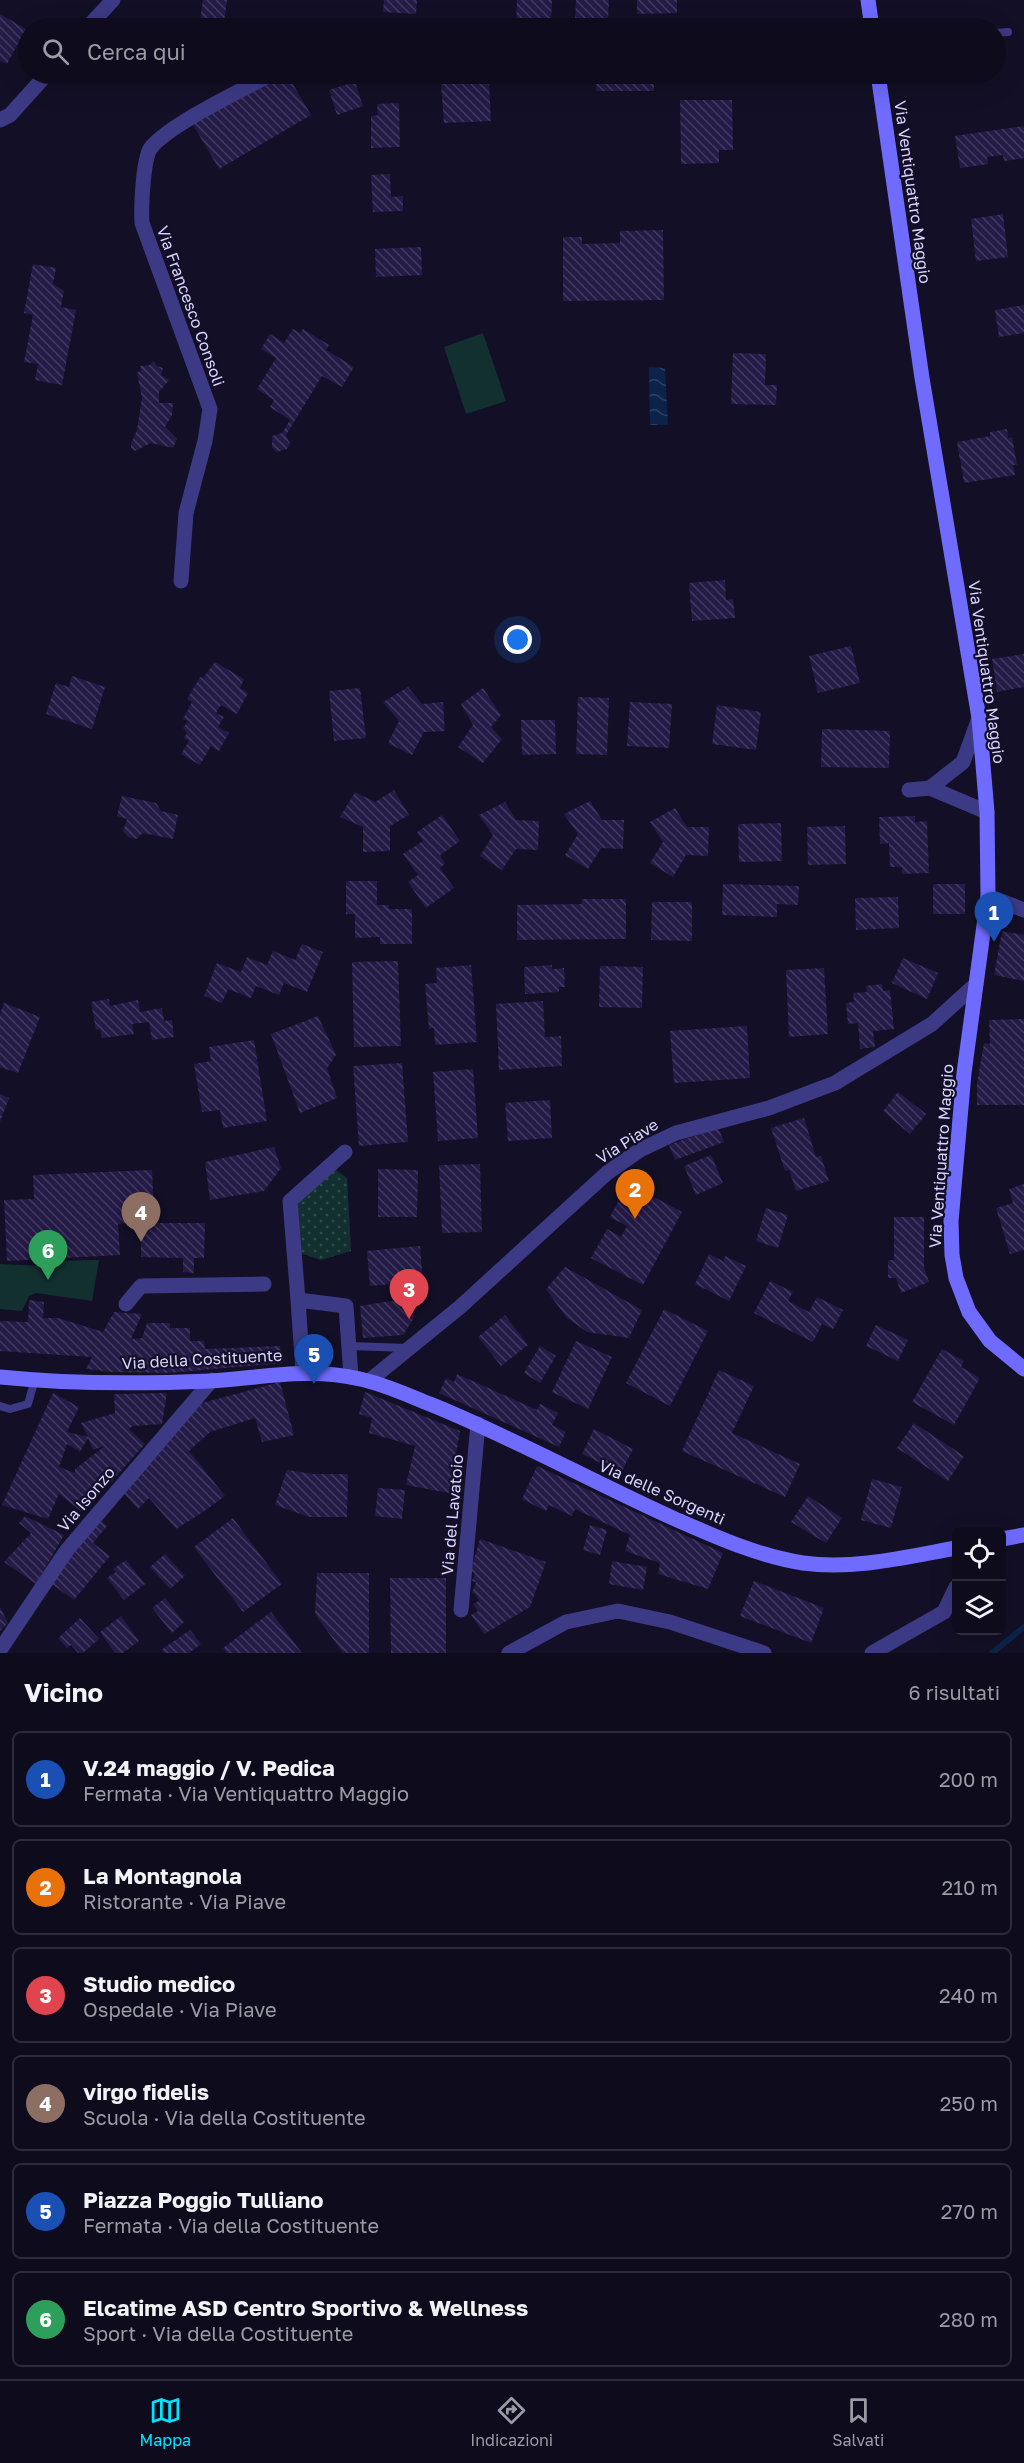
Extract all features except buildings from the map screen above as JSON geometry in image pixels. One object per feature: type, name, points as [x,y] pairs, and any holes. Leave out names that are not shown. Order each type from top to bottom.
[{"type":"main road","points":[[868,0],[871,18]]},
{"type":"main road","name":"Via Ventiquattro Maggio","points":[[879,84],[922,378],[979,718],[987,812],[988,896],[964,1073],[951,1232],[954,1267],[969,1312],[990,1341],[1024,1370]]},
{"type":"main road","name":"Via della Costituente","points":[[0,1377],[110,1382],[212,1380],[303,1373],[351,1377],[369,1381]]},
{"type":"main road","name":"Via delle Sorgenti","points":[[369,1381],[478,1424],[660,1512],[738,1546],[769,1556],[810,1563],[851,1564],[886,1561],[952,1549]]},
{"type":"main road","points":[[1006,1538],[1024,1535]]},
{"type":"street","points":[[96,18],[113,0]]},
{"type":"street","points":[[0,120],[10,115],[38,84]]},
{"type":"street","name":"Via Francesco Consoli","points":[[181,580],[186,513],[205,441],[210,409],[142,223],[141,202],[149,151],[167,132],[254,84]]},
{"type":"street","points":[[930,788],[963,762],[979,718]]},
{"type":"street","points":[[909,790],[930,788],[987,812]]},
{"type":"street","points":[[988,896],[1024,910]]},
{"type":"street","name":"Via Piave","points":[[369,1381],[460,1307],[607,1173],[628,1158],[676,1133],[769,1108],[835,1083],[932,1024],[976,984]]},
{"type":"street","points":[[303,1373],[290,1201],[345,1152]]},
{"type":"street","points":[[126,1304],[141,1286],[264,1284]]},
{"type":"street","points":[[298,1300],[346,1306],[351,1377]]},
{"type":"street","name":"Via Isonzo","points":[[0,1650],[67,1550],[212,1380]]},
{"type":"street","name":"Via del Lavatoio","points":[[461,1610],[478,1424]]},
{"type":"street","points":[[872,1653],[944,1612],[952,1597]]},
{"type":"street","points":[[509,1653],[566,1622],[618,1611],[670,1622],[764,1653]]},
{"type":"lane","points":[[349,1346],[408,1348]]},
{"type":"lane","points":[[0,1406],[10,1409],[28,1404],[35,1379]]},
{"type":"green space","points":[[483,333],[506,401],[466,414],[444,347]]},
{"type":"green space","points":[[330,1166],[347,1178],[351,1251],[321,1260],[294,1251],[290,1201]]},
{"type":"green space","points":[[99,1260],[92,1301],[36,1293],[29,1296],[22,1311],[0,1309],[0,1264],[44,1266],[44,1261]]},
{"type":"water","points":[[649,367],[665,368],[668,425],[650,425]]},
{"type":"waterway","points":[[992,1653],[1024,1627]]},
{"type":"place","name":"V.24 maggio / V. Pedica","points":[[994,942]]},
{"type":"place","name":"La Montagnola","points":[[635,1219]]},
{"type":"place","name":"virgo fidelis","points":[[141,1242]]},
{"type":"place","name":"Elcatime ASD Centro Sportivo & Wellness","points":[[48,1280]]},
{"type":"place","name":"Studio medico","points":[[409,1319]]},
{"type":"place","name":"Piazza Poggio Tulliano","points":[[314,1384]]}]
